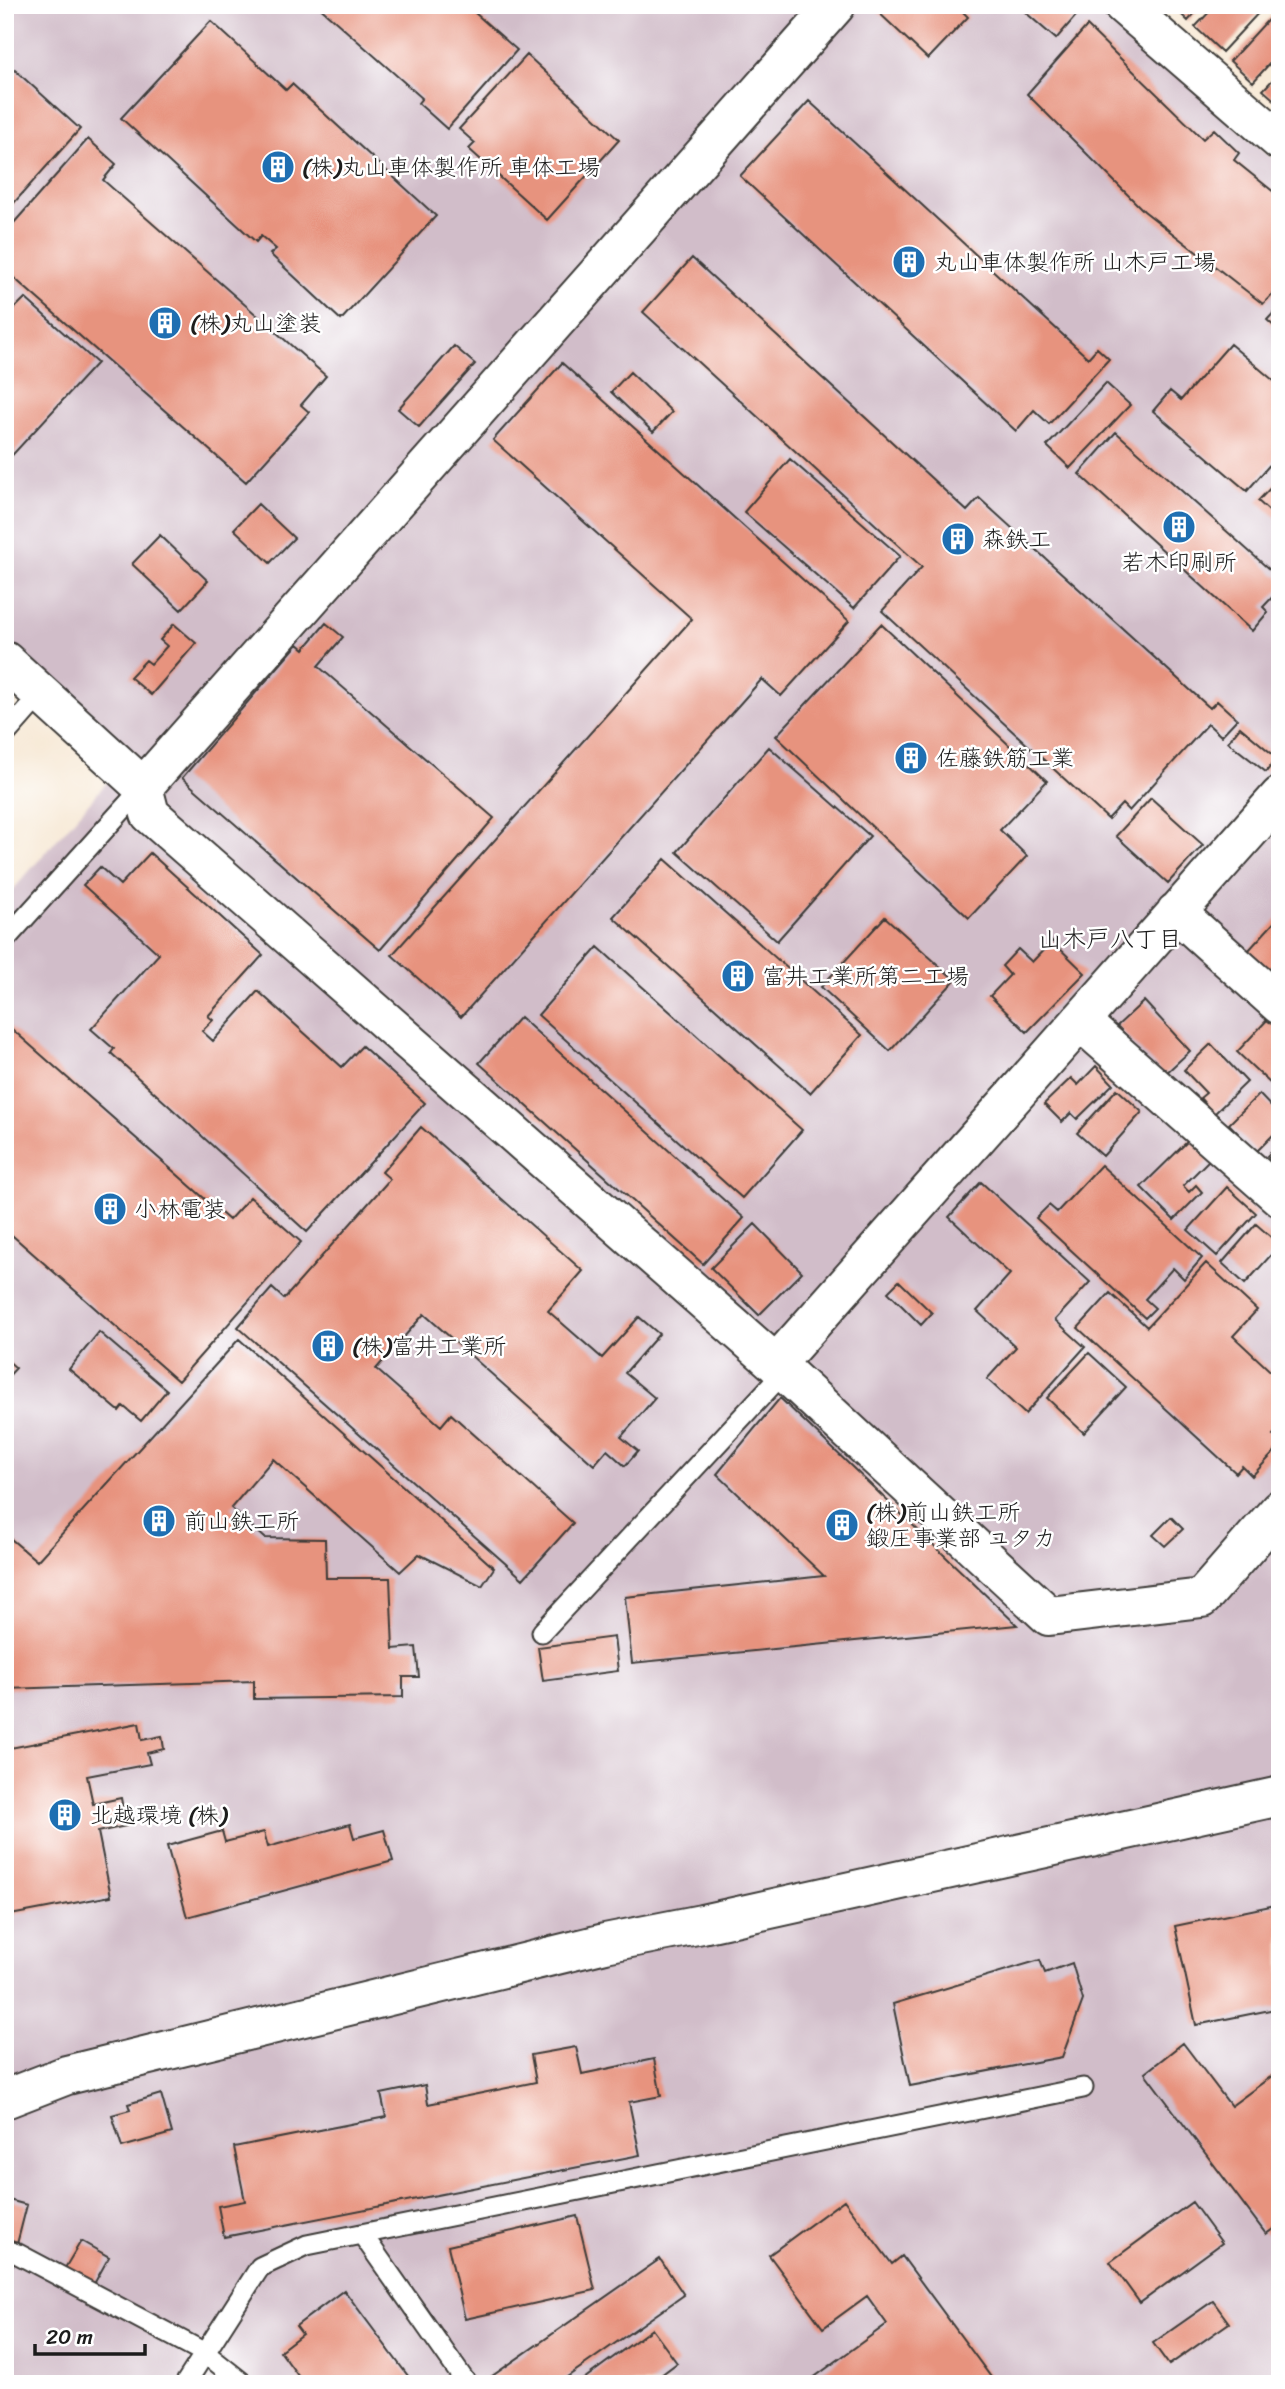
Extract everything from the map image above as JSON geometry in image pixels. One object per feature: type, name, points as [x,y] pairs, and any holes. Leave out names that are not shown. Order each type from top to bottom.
[{"type":"street","points":[[143,787],[836,5]]},
{"type":"street","points":[[1123,5],[1280,141]]},
{"type":"street","points":[[5,661],[143,787],[150,814],[780,1368],[1049,1616],[1202,1598],[1280,1509]]},
{"type":"street","points":[[780,1368],[1080,1021],[1280,796]]},
{"type":"street","points":[[1177,912],[1280,1005]]},
{"type":"street","points":[[1080,1021],[1280,1196]]},
{"type":"street","points":[[5,2099],[67,2075],[605,1943],[1280,1796]]},
{"type":"lane","points":[[5,735],[41,694]]},
{"type":"lane","points":[[5,940],[143,787]]},
{"type":"lane","points":[[542,1632],[780,1368]]},
{"type":"lane","points":[[185,2384],[260,2267],[307,2245],[1083,2088]]},
{"type":"lane","points":[[362,2234],[467,2384]]},
{"type":"lane","points":[[5,2250],[18,2254],[205,2353],[244,2384]]},
{"type":"shaded area","points":[[5,5],[1099,5],[1280,165],[1280,2384],[5,2384],[5,899],[129,757],[5,646]]},
{"type":"building","points":[[317,5],[466,5],[517,50],[447,129],[418,103],[422,98]]},
{"type":"building","points":[[881,5],[965,5],[961,10],[968,17],[928,59],[876,10]]},
{"type":"building","points":[[1017,5],[1077,5],[1082,9],[1056,39]]},
{"type":"building","points":[[1172,5],[1202,5],[1188,21]]},
{"type":"building","points":[[1216,5],[1258,5],[1262,9],[1222,52],[1195,27]]},
{"type":"building","points":[[1276,11],[1280,14],[1280,52],[1253,82],[1230,61]]},
{"type":"building","name":"(株)丸山車体製作所 車体工場","points":[[211,21],[286,90],[292,84],[436,216],[341,320],[270,254],[276,249],[261,236],[256,242],[121,118]]},
{"type":"building","points":[[1087,26],[1203,139],[1214,129],[1239,153],[1234,160],[1280,197],[1280,286],[1263,304],[1144,211],[1027,94]]},
{"type":"building","points":[[527,55],[619,140],[547,220],[469,149],[475,143],[459,129]]},
{"type":"building","points":[[5,61],[80,129],[5,213]]},
{"type":"building","points":[[1280,72],[1280,105],[1263,90]]},
{"type":"building","name":"丸山車体製作所 山木戸工場","points":[[809,101],[1088,358],[1097,348],[1109,359],[1049,424],[1034,410],[1016,431],[740,176]]},
{"type":"building","name":"(株)丸山塗装","points":[[88,139],[116,164],[103,180],[326,376],[301,405],[309,412],[246,482],[5,270],[5,233]]},
{"type":"building","name":"森鉄工","points":[[692,258],[967,511],[979,498],[1210,708],[1217,701],[1237,719],[1221,736],[1208,724],[1129,811],[1122,804],[1108,819],[882,611],[922,567],[643,312]]},
{"type":"building","points":[[25,298],[97,363],[5,463],[5,302],[14,309]]},
{"type":"building","points":[[1280,306],[1280,325],[1276,328],[1267,320]]},
{"type":"building","points":[[1230,344],[1280,386],[1280,453],[1247,491],[1153,411],[1170,391],[1181,400]]},
{"type":"building","points":[[454,346],[475,364],[419,427],[398,409]]},
{"type":"building","points":[[562,363],[849,621],[781,696],[762,679],[461,1017],[392,955],[692,619],[493,440]]},
{"type":"building","points":[[630,372],[672,412],[653,432],[611,392]]},
{"type":"building","points":[[1106,383],[1130,405],[1070,468],[1047,446]]},
{"type":"building","name":"若木印刷所","points":[[1116,432],[1280,579],[1280,589],[1263,607],[1268,612],[1252,631],[1079,474]]},
{"type":"building","points":[[790,459],[900,556],[854,608],[744,512]]},
{"type":"building","points":[[1280,478],[1280,521],[1258,501]]},
{"type":"building","points":[[258,504],[294,538],[270,563],[234,529]]},
{"type":"building","points":[[160,535],[208,581],[181,610],[132,564]]},
{"type":"building","points":[[326,623],[343,637],[318,666],[494,818],[380,950],[182,778],[298,644],[304,649]]},
{"type":"building","points":[[174,624],[196,643],[151,695],[130,677],[146,660],[151,664],[167,646],[160,640]]},
{"type":"building","name":"佐藤鉄筋工業","points":[[881,624],[1047,781],[1000,830],[1027,856],[969,918],[776,736]]},
{"type":"building","points":[[1240,727],[1277,758],[1266,772],[1228,742]]},
{"type":"building","points":[[769,747],[870,836],[777,941],[677,852]]},
{"type":"building","points":[[1151,798],[1203,845],[1168,883],[1116,836]]},
{"type":"building","points":[[150,853],[263,955],[208,1016],[213,1020],[202,1031],[213,1041],[258,991],[342,1067],[362,1046],[425,1103],[307,1232],[111,1053],[114,1049],[91,1029],[159,954],[83,885],[100,867],[120,885]]},
{"type":"building","name":"富井工業所第二工場","points":[[665,859],[862,1035],[810,1093],[613,917]]},
{"type":"building","points":[[1280,916],[1280,957],[1268,970],[1248,951]]},
{"type":"building","points":[[885,917],[955,980],[890,1051],[821,987]]},
{"type":"building","points":[[1052,941],[1085,973],[1027,1032],[990,996],[1010,975],[1002,966],[1018,949],[1032,962]]},
{"type":"building","points":[[598,947],[802,1130],[742,1198],[538,1015]]},
{"type":"building","points":[[1144,1001],[1190,1051],[1164,1075],[1117,1026]]},
{"type":"building","points":[[520,1017],[744,1218],[703,1264],[479,1063]]},
{"type":"building","points":[[1269,1018],[1280,1028],[1280,1076],[1272,1085],[1237,1052]]},
{"type":"building","name":"小林電装","points":[[5,1023],[229,1220],[250,1197],[301,1242],[178,1381],[5,1229]]},
{"type":"building","points":[[1211,1044],[1247,1082],[1214,1114],[1200,1098],[1206,1093],[1184,1070]]},
{"type":"building","points":[[1096,1066],[1113,1084],[1077,1119],[1071,1113],[1062,1122],[1044,1104],[1071,1078],[1078,1085]]},
{"type":"building","points":[[1117,1089],[1142,1112],[1103,1156],[1077,1133]]},
{"type":"building","points":[[1259,1094],[1275,1111],[1280,1107],[1280,1128],[1256,1152],[1229,1124]]},
{"type":"building","name":"(株)富井工業所","points":[[421,1127],[583,1271],[548,1311],[602,1358],[639,1317],[659,1334],[625,1373],[655,1398],[621,1437],[638,1451],[625,1466],[607,1450],[594,1465],[424,1314],[376,1369],[441,1426],[451,1414],[573,1523],[523,1579],[238,1327],[272,1288],[284,1299],[390,1179],[382,1172]]},
{"type":"building","points":[[1190,1139],[1210,1159],[1183,1186],[1189,1192],[1196,1185],[1202,1192],[1174,1220],[1141,1187]]},
{"type":"building","points":[[1280,1143],[1280,1168],[1267,1156]]},
{"type":"building","points":[[1101,1165],[1202,1258],[1184,1279],[1173,1268],[1145,1299],[1155,1308],[1145,1318],[1036,1218],[1049,1205],[1057,1212]]},
{"type":"building","points":[[981,1182],[1090,1282],[1055,1320],[1085,1347],[1025,1414],[987,1379],[1016,1347],[977,1311],[1010,1274],[949,1217]]},
{"type":"building","points":[[1227,1187],[1256,1213],[1217,1256],[1188,1230]]},
{"type":"building","points":[[755,1224],[802,1272],[759,1315],[711,1268]]},
{"type":"building","points":[[1256,1224],[1280,1245],[1245,1284],[1222,1263]]},
{"type":"building","points":[[1206,1263],[1257,1310],[1233,1336],[1280,1380],[1280,1428],[1273,1435],[1280,1441],[1280,1446],[1252,1476],[1242,1466],[1236,1473],[1078,1328],[1110,1293],[1147,1327]]},
{"type":"building","points":[[899,1281],[932,1313],[921,1325],[888,1292]]},
{"type":"building","points":[[99,1332],[167,1390],[141,1421],[123,1406],[119,1411],[69,1369]]},
{"type":"building","name":"前山鉄工所","points":[[239,1339],[494,1568],[482,1586],[419,1554],[400,1572],[273,1459],[231,1508],[265,1538],[325,1539],[326,1578],[390,1578],[393,1649],[416,1647],[419,1677],[403,1677],[403,1697],[254,1699],[254,1681],[5,1689],[5,1534],[37,1561]]},
{"type":"building","points":[[1089,1353],[1126,1387],[1084,1433],[1047,1398]]},
{"type":"building","points":[[5,1358],[16,1368],[5,1380]]},
{"type":"building","name":"(株)前山鉄工所 鍛圧事業部 ユタカ","points":[[780,1398],[1017,1625],[632,1663],[625,1597],[824,1576],[717,1474]]},
{"type":"building","points":[[1171,1517],[1183,1529],[1165,1546],[1153,1535]]},
{"type":"building","points":[[614,1637],[618,1671],[543,1681],[538,1647]]},
{"type":"building","name":"北越環境 (株)","points":[[139,1723],[142,1740],[162,1736],[164,1749],[147,1753],[150,1764],[87,1776],[93,1804],[121,1798],[126,1826],[98,1832],[111,1896],[5,1916],[5,1749]]},
{"type":"building","points":[[350,1824],[354,1838],[384,1830],[393,1861],[187,1917],[167,1846],[222,1831],[225,1842],[264,1832],[268,1847]]},
{"type":"building","points":[[1280,1904],[1280,2008],[1196,2025],[1175,1926]]},
{"type":"building","points":[[1040,1960],[1045,1973],[1072,1963],[1083,2000],[1062,2057],[910,2086],[893,2004]]},
{"type":"building","points":[[1183,2043],[1231,2106],[1280,2070],[1280,2131],[1275,2135],[1280,2140],[1280,2184],[1277,2185],[1280,2189],[1280,2224],[1266,2234],[1145,2073]]},
{"type":"building","points":[[576,2047],[582,2074],[654,2059],[661,2096],[629,2102],[640,2155],[224,2237],[218,2206],[245,2201],[234,2147],[386,2117],[381,2094],[425,2085],[428,2104],[536,2082],[531,2055]]},
{"type":"building","points":[[161,2094],[172,2133],[122,2147],[112,2115],[130,2110],[128,2104]]},
{"type":"building","points":[[5,2199],[27,2205],[17,2244],[5,2241]]},
{"type":"building","points":[[844,2200],[892,2264],[902,2256],[996,2384],[805,2384],[887,2324],[867,2296],[823,2328],[769,2255]]},
{"type":"building","points":[[1192,2202],[1222,2243],[1140,2303],[1110,2262]]},
{"type":"building","points":[[577,2216],[595,2290],[465,2319],[448,2246]]},
{"type":"building","points":[[81,2241],[109,2257],[94,2284],[65,2268]]},
{"type":"building","points":[[660,2259],[684,2295],[557,2384],[487,2384],[485,2381]]},
{"type":"building","points":[[344,2290],[414,2384],[304,2384],[280,2351],[302,2334],[296,2326]]},
{"type":"building","points":[[1213,2301],[1229,2323],[1169,2365],[1153,2343]]},
{"type":"building","points":[[652,2329],[677,2363],[649,2384],[577,2384]]},
{"type":"place","name":"(株)丸山車体製作所 車体工場","points":[[278,167]]},
{"type":"place","name":"丸山車体製作所 山木戸工場","points":[[909,262]]},
{"type":"place","name":"(株)丸山塗装","points":[[165,323]]},
{"type":"place","name":"若木印刷所","points":[[1179,527]]},
{"type":"place","name":"森鉄工","points":[[958,539]]},
{"type":"place","name":"佐藤鉄筋工業","points":[[911,758]]},
{"type":"place","name":"富井工業所第二工場","points":[[738,976]]},
{"type":"place","name":"小林電装","points":[[110,1209]]},
{"type":"place","name":"(株)富井工業所","points":[[328,1346]]},
{"type":"place","name":"前山鉄工所","points":[[159,1521]]},
{"type":"place","name":"(株)前山鉄工所 鍛圧事業部 ユタカ","points":[[842,1525]]},
{"type":"place","name":"北越環境 (株)","points":[[65,1815]]},
{"type":"district","name":"山木戸八丁目","points":[[1110,939]]}]
